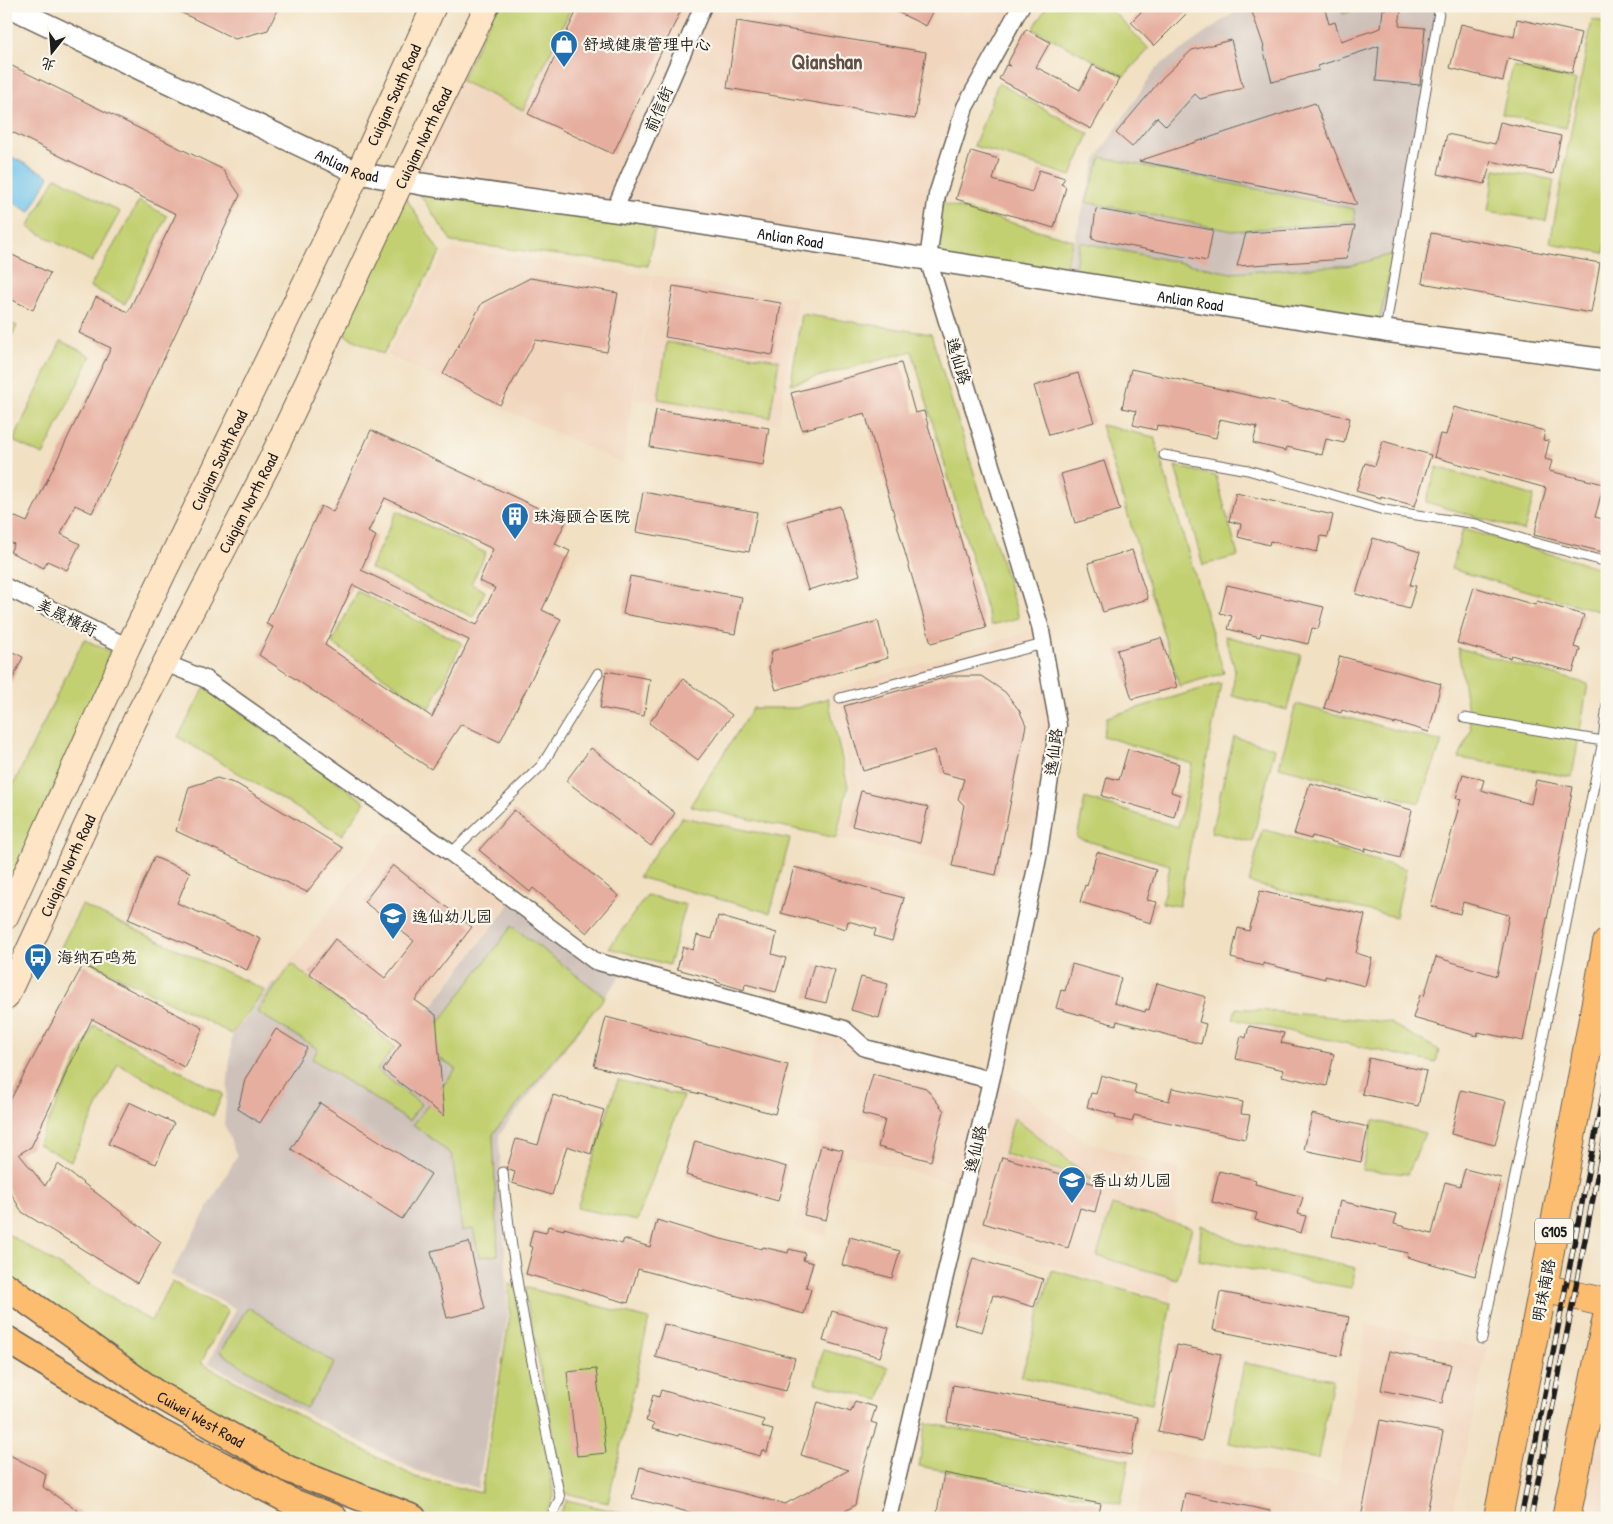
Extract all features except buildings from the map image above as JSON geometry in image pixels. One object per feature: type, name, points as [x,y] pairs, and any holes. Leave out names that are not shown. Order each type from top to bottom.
[{"type":"highway","name":"明珠南路","points":[[1498,1518],[1607,943]]},
{"type":"highway","points":[[1543,1288],[1607,1303]]},
{"type":"highway","points":[[1566,1518],[1607,1318]]},
{"type":"main road","name":"Cuiqian South Road","points":[[6,917],[128,647],[358,173],[434,6]]},
{"type":"main road","name":"Cuiqian North Road","points":[[6,998],[135,720],[269,463],[487,6]]},
{"type":"main road","name":"Cuiwei West Road","points":[[6,1286],[154,1392],[288,1469],[414,1518]]},
{"type":"main road","points":[[11,1342],[38,1308]]},
{"type":"main road","name":"Cuiwei West Road","points":[[11,1342],[157,1430],[292,1502],[334,1518]]},
{"type":"street","name":"Anlian Road","points":[[8,6],[358,173],[928,259],[1385,331],[1607,360]]},
{"type":"street","name":"前信街","points":[[614,211],[703,6]]},
{"type":"street","name":"逸仙路","points":[[888,1518],[991,1080],[1038,858],[1058,725],[1040,626],[928,259],[938,195],[964,108],[1021,6]]},
{"type":"street","name":"美晟橫街","points":[[6,587],[128,647]]},
{"type":"street","points":[[165,663],[205,680],[451,853],[595,961],[844,1029],[866,1048],[991,1080]]},
{"type":"lane","points":[[1385,331],[1440,6]]},
{"type":"lane","points":[[1164,455],[1248,470],[1384,510],[1476,524],[1532,542],[1607,562]]},
{"type":"lane","points":[[840,698],[1043,644]]},
{"type":"lane","points":[[451,853],[542,765],[598,673]]},
{"type":"lane","points":[[1482,1339],[1606,742],[1607,704]]},
{"type":"lane","points":[[1464,718],[1606,742]]},
{"type":"lane","points":[[503,1172],[507,1219],[526,1329],[560,1498],[551,1518]]},
{"type":"shaded area","points":[[489,6],[701,6],[613,209],[404,181]]},
{"type":"shaded area","points":[[705,6],[1020,6],[962,107],[926,257],[616,210]]},
{"type":"shaded area","points":[[1243,6],[1440,6],[1385,331],[1065,277],[1096,159],[1156,68]]},
{"type":"shaded area","points":[[453,249],[652,275],[623,464],[387,355],[444,254]]},
{"type":"shaded area","points":[[653,275],[797,298],[779,424],[634,399]]},
{"type":"shaded area","points":[[1035,630],[1056,726],[1028,881],[839,838],[852,784],[829,691]]},
{"type":"shaded area","name":"逸仙幼儿园","points":[[389,834],[421,835],[510,901],[390,1059],[275,980]]},
{"type":"shaded area","points":[[511,902],[623,973],[499,1135],[508,1314],[478,1488],[417,1471],[208,1363],[236,1309],[170,1275],[237,1156],[224,1124],[232,1036],[274,982],[390,1061]]},
{"type":"shaded area","points":[[823,1026],[985,1082],[962,1185],[846,1155],[826,1236],[795,1228],[820,1127],[797,1121]]},
{"type":"shaded area","name":"香山幼儿园","points":[[997,1074],[1083,1141],[1179,1169],[1171,1300],[958,1239]]},
{"type":"shaded area","points":[[1607,1311],[1607,1518],[1566,1518]]},
{"type":"shaded area","points":[[1367,1324],[1487,1349],[1452,1518],[1136,1518],[1149,1449],[1337,1485]]},
{"type":"green space","points":[[496,6],[572,6],[523,110],[461,81]]},
{"type":"green space","points":[[1047,6],[1108,6],[1149,49],[1124,76],[1033,29]]},
{"type":"green space","points":[[1340,6],[1366,6],[1343,14]]},
{"type":"green space","points":[[1592,20],[1607,22],[1607,241],[1604,253],[1550,243]]},
{"type":"green space","points":[[1513,66],[1576,80],[1566,128],[1502,114]]},
{"type":"green space","points":[[998,83],[1089,134],[1071,176],[974,146]]},
{"type":"green space","points":[[1101,157],[1354,209],[1355,221],[1232,231],[1086,202]]},
{"type":"green space","points":[[1495,169],[1554,180],[1546,221],[1488,211]]},
{"type":"green space","points":[[56,177],[120,212],[92,262],[28,227]]},
{"type":"green space","points":[[416,189],[656,223],[648,266],[452,242]]},
{"type":"green space","points":[[405,196],[440,253],[383,354],[338,332]]},
{"type":"green space","points":[[139,201],[167,216],[125,304],[90,287]]},
{"type":"green space","points":[[938,202],[1073,240],[1063,277],[930,257]]},
{"type":"green space","points":[[1080,242],[1231,273],[1354,265],[1393,254],[1379,324],[1073,277]]},
{"type":"green space","points":[[801,314],[931,334],[1019,618],[991,625],[912,351],[791,384]]},
{"type":"green space","points":[[6,321],[17,326],[6,347]]},
{"type":"green space","points":[[61,341],[91,356],[43,455],[13,441]]},
{"type":"green space","points":[[667,342],[779,360],[770,417],[658,399]]},
{"type":"green space","points":[[1101,425],[1154,437],[1224,673],[1179,686]]},
{"type":"green space","points":[[1175,466],[1216,476],[1238,556],[1203,565]]},
{"type":"green space","points":[[1437,467],[1534,496],[1524,531],[1426,502]]},
{"type":"green space","points":[[397,511],[486,553],[471,584],[485,591],[473,617],[370,568]]},
{"type":"green space","points":[[1463,529],[1607,570],[1607,580],[1598,611],[1451,569]]},
{"type":"green space","points":[[357,591],[462,643],[430,708],[332,643]]},
{"type":"green space","points":[[1225,636],[1301,655],[1287,710],[1232,696],[1235,670]]},
{"type":"green space","points":[[84,639],[114,654],[6,893],[6,800]]},
{"type":"green space","points":[[1458,648],[1588,684],[1572,777],[1459,758],[1471,730]]},
{"type":"green space","points":[[1221,683],[1179,906],[1162,903],[1170,865],[1077,838],[1085,798],[1178,827],[1192,764],[1103,736],[1107,717]]},
{"type":"green space","points":[[205,687],[365,802],[342,835],[178,737]]},
{"type":"green space","points":[[828,698],[848,786],[836,838],[690,806],[753,708],[797,708]]},
{"type":"green space","points":[[1296,704],[1442,742],[1419,803],[1279,767]]},
{"type":"green space","points":[[1234,737],[1275,748],[1252,842],[1211,832]]},
{"type":"green space","points":[[682,817],[790,839],[770,913],[638,877]]},
{"type":"green space","points":[[1262,829],[1406,869],[1396,917],[1249,883]]},
{"type":"green space","points":[[647,895],[686,905],[669,965],[609,948]]},
{"type":"green space","points":[[82,905],[265,990],[232,1034],[61,947]]},
{"type":"green space","points":[[512,926],[605,997],[493,1134],[498,1255],[479,1257],[473,1229],[462,1231],[452,1155],[413,1124],[456,1069],[421,1046]]},
{"type":"green space","points":[[292,964],[395,1047],[377,1070],[421,1104],[409,1121],[312,1059],[318,1049],[257,1012]]},
{"type":"green space","points":[[1236,1008],[1388,1022],[1439,1050],[1436,1063],[1233,1019]]},
{"type":"green space","points":[[94,1025],[223,1094],[213,1116],[118,1064],[71,1161],[38,1144]]},
{"type":"green space","points":[[618,1080],[683,1096],[637,1221],[577,1208]]},
{"type":"green space","points":[[1014,1118],[1093,1180],[1004,1154]]},
{"type":"green space","points":[[1373,1120],[1425,1133],[1408,1174],[1362,1170]]},
{"type":"green space","points":[[1112,1205],[1192,1228],[1177,1279],[1097,1256]]},
{"type":"green space","points":[[1201,1225],[1238,1243],[1356,1268],[1351,1288],[1199,1260]]},
{"type":"green space","points":[[6,1233],[151,1321],[172,1282],[228,1310],[201,1363],[415,1477],[481,1493],[510,1315],[509,1284],[516,1286],[554,1496],[544,1518],[430,1518],[292,1464],[158,1386],[6,1277]]},
{"type":"green space","points":[[1052,1270],[1171,1303],[1152,1404],[1021,1377]]},
{"type":"green space","points":[[524,1287],[649,1319],[608,1503],[565,1493]]},
{"type":"green space","points":[[248,1307],[335,1363],[306,1408],[220,1352]]},
{"type":"green space","points":[[823,1350],[888,1367],[880,1400],[815,1383]]},
{"type":"green space","points":[[1244,1363],[1333,1379],[1318,1459],[1229,1443]]},
{"type":"green space","points":[[926,1423],[1129,1460],[1121,1503],[919,1466]]},
{"type":"green space","points":[[567,1500],[643,1518],[558,1518]]},
{"type":"water","points":[[6,154],[49,176],[30,212],[6,199]]},
{"type":"railway","points":[[1521,1518],[1607,1074]]},
{"type":"railway","points":[[1531,1518],[1607,1126]]},
{"type":"place","name":"舒域健康管理中心","points":[[564,68]]},
{"type":"place","name":"珠海颐合医院","points":[[515,540]]},
{"type":"place","name":"逸仙幼儿园","points":[[393,940]]},
{"type":"place","name":"海纳石鸣苑","points":[[38,981]]},
{"type":"place","name":"香山幼儿园","points":[[1072,1204]]},
{"type":"district","name":"Qianshan","points":[[827,61]]}]
